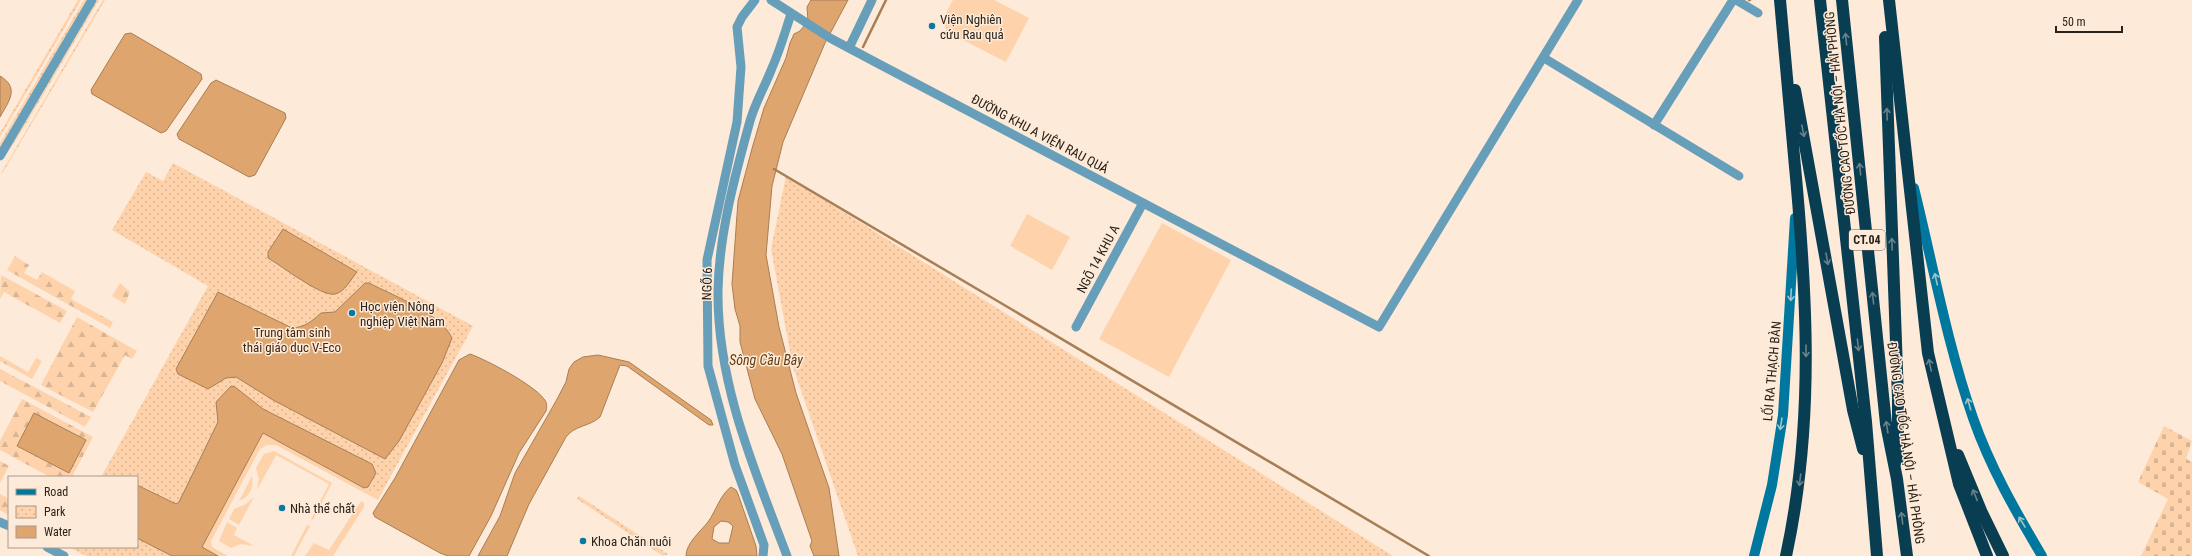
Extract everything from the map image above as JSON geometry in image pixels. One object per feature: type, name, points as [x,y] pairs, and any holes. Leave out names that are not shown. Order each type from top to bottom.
[{"type":"highway","name":"ĐƯỜNG CAO TỐC HÀ NỘI – HẢI PHÒNG","points":[[1820,0],[1866,422],[1877,556]]},
{"type":"highway","name":"ĐƯỜNG CAO TỐC HÀ NỘI – HẢI PHÒNG","points":[[1842,0],[1886,424],[1897,479],[1907,556]]},
{"type":"highway","points":[[1885,0],[1898,398],[1897,479]]},
{"type":"highway","points":[[1888,0],[1928,353],[1959,484],[1987,556]]},
{"type":"highway","points":[[1780,5],[1852,410],[1870,480]]},
{"type":"highway","points":[[1780,5],[1803,267],[1807,389],[1799,486],[1786,554]]},
{"type":"highway","points":[[1942,416],[1982,513],[2003,556]]},
{"type":"main road","points":[[1906,155],[1946,323],[1973,418],[2006,494],[2042,556]]},
{"type":"main road","name":"LỐI RA THẠCH BÀN","points":[[1754,556],[1772,485],[1783,415],[1797,186]]},
{"type":"street","points":[[0,156],[92,0]]},
{"type":"street","points":[[755,0],[742,17],[738,27],[741,67],[737,122],[706,260],[708,366],[735,465],[764,545],[763,556]]},
{"type":"street","name":"ĐƯỜNG KHU A VIỆN RAU QUẢ","points":[[771,0],[792,15],[830,38],[1379,327],[1544,58]]},
{"type":"street","points":[[849,48],[872,0]]},
{"type":"street","points":[[1578,0],[1544,58],[1739,176]]},
{"type":"street","points":[[1654,125],[1732,0]]},
{"type":"street","points":[[1736,0],[1758,14]]},
{"type":"street","name":"NGÕ 6","points":[[787,556],[748,454],[737,418],[723,349],[719,318],[718,290],[728,215],[750,122],[778,54],[792,15]]},
{"type":"street","name":"NGÕ 14 KHU A","points":[[1076,327],[1143,203]]},
{"type":"street","points":[[49,548],[64,556]]},
{"type":"green space","points":[[78,0],[81,0],[0,137],[0,133]]},
{"type":"green space","points":[[84,0],[87,0],[0,147],[0,143]]},
{"type":"green space","points":[[97,0],[99,0],[23,129],[1,163]]},
{"type":"green space","points":[[103,0],[105,0],[0,175]]},
{"type":"green space","points":[[953,0],[994,0],[1029,18],[1006,62],[947,32],[943,19]]},
{"type":"green space","name":"Trung tâm sinh thái giáo dục V-Eco","points":[[173,163],[473,326],[380,496],[263,433],[202,547],[218,556],[86,556],[71,548],[138,548],[138,476],[102,476],[208,286],[112,230],[146,172],[163,181]]},
{"type":"green space","points":[[786,176],[1393,556],[858,556],[793,367],[771,249]]},
{"type":"green space","points":[[1027,214],[1070,237],[1052,270],[1010,246]]},
{"type":"green space","points":[[1162,223],[1231,260],[1169,377],[1099,339]]},
{"type":"green space","points":[[15,256],[29,265],[24,273],[37,280],[42,272],[75,291],[71,299],[113,322],[110,328],[7,270]]},
{"type":"green space","points":[[1,275],[67,311],[60,323],[4,292],[0,299]]},
{"type":"green space","points":[[120,283],[130,292],[125,304],[112,296]]},
{"type":"green space","points":[[77,317],[137,351],[132,359],[125,355],[93,412],[41,385]]},
{"type":"green space","points":[[0,356],[28,372],[36,358],[42,361],[32,379],[0,361]]},
{"type":"green space","points":[[0,369],[91,417],[85,427],[0,381]]},
{"type":"green space","points":[[22,399],[93,437],[73,476],[48,476],[0,450],[0,441]],"holes":[[[34,413],[69,473],[17,446]]]},
{"type":"green space","points":[[2164,426],[2192,441],[2186,459],[2192,462],[2192,556],[2141,556],[2168,499],[2138,482]]},
{"type":"green space","points":[[263,433],[380,496],[378,500],[276,445],[267,445],[260,449],[211,541],[212,547],[228,556],[218,556],[202,547]]},
{"type":"green space","points":[[274,451],[332,483],[313,520],[311,519],[329,484],[276,455],[257,490],[259,479],[256,468],[264,454]]},
{"type":"green space","points":[[0,461],[9,466],[0,483]]},
{"type":"green space","points":[[252,476],[252,488],[246,497],[239,501]]},
{"type":"green space","points":[[0,494],[8,498],[8,514],[0,510]]},
{"type":"green space","points":[[579,496],[668,554],[663,556],[577,499]]},
{"type":"green space","points":[[254,497],[239,525],[229,519],[234,509],[246,504]]},
{"type":"green space","points":[[361,501],[364,503],[364,507],[333,556],[305,556],[314,543],[329,550]]},
{"type":"green space","points":[[227,522],[237,528],[234,535],[254,546],[241,544],[231,548],[219,541]]},
{"type":"green space","points":[[307,525],[310,526],[294,556],[291,556]]},
{"type":"water","name":"Sông Cầu Bây","points":[[811,0],[848,0],[825,43],[783,142],[772,186],[766,255],[779,327],[796,393],[829,488],[839,556],[814,556],[810,546],[812,541],[782,454],[755,399],[740,342],[740,326],[735,309],[732,284],[738,201],[753,145],[764,108],[786,58],[790,43],[794,34],[800,31],[808,21],[807,7]]},
{"type":"water","points":[[131,33],[201,74],[202,79],[166,131],[161,133],[92,94],[91,90],[125,34]]},
{"type":"water","points":[[0,76],[10,85],[11,95],[0,117]]},
{"type":"water","points":[[216,80],[285,113],[286,118],[255,175],[249,177],[179,139],[177,134],[211,83]]},
{"type":"water","points":[[283,229],[357,272],[342,291],[335,294],[329,294],[321,291],[268,258],[268,252]]},
{"type":"water","points":[[365,283],[369,283],[427,313],[446,329],[452,338],[442,363],[399,441],[385,459],[273,400],[236,377],[226,378],[208,389],[178,374],[176,369],[218,292],[292,328],[308,324],[321,313],[335,312]]},
{"type":"water","points":[[470,354],[498,367],[531,387],[545,400],[547,408],[519,453],[491,516],[469,556],[448,556],[375,517],[373,513],[395,478],[459,360]]},
{"type":"water","points":[[598,355],[629,362],[711,420],[713,425],[709,425],[627,366],[620,365],[600,417],[591,423],[574,430],[566,437],[529,504],[507,556],[478,556],[500,516],[515,473],[566,382],[569,369],[574,362],[583,357]]},
{"type":"water","points":[[231,386],[235,387],[263,409],[372,464],[376,473],[368,487],[364,488],[263,433],[202,547],[218,556],[172,556],[138,539],[138,485],[176,504],[179,502],[218,422],[216,402]]},
{"type":"water","points":[[34,413],[86,440],[69,473],[17,446]]},
{"type":"water","points":[[731,487],[736,490],[738,494],[756,546],[757,556],[686,556],[688,546],[711,518],[727,490]],"holes":[[[721,521],[728,522],[733,526],[729,543],[719,543],[712,539],[714,527]]]},
{"type":"waterway","points":[[863,47],[886,0]]},
{"type":"waterway","points":[[774,169],[1429,556]]},
{"type":"place","name":"Viện Nghiên cứu Rau quả","points":[[932,26]]},
{"type":"place","name":"Học viện Nông nghiệp Việt Nam","points":[[352,313]]},
{"type":"place","name":"Nhà thể chất","points":[[282,508]]},
{"type":"place","name":"Khoa Chăn nuôi","points":[[583,541]]}]
